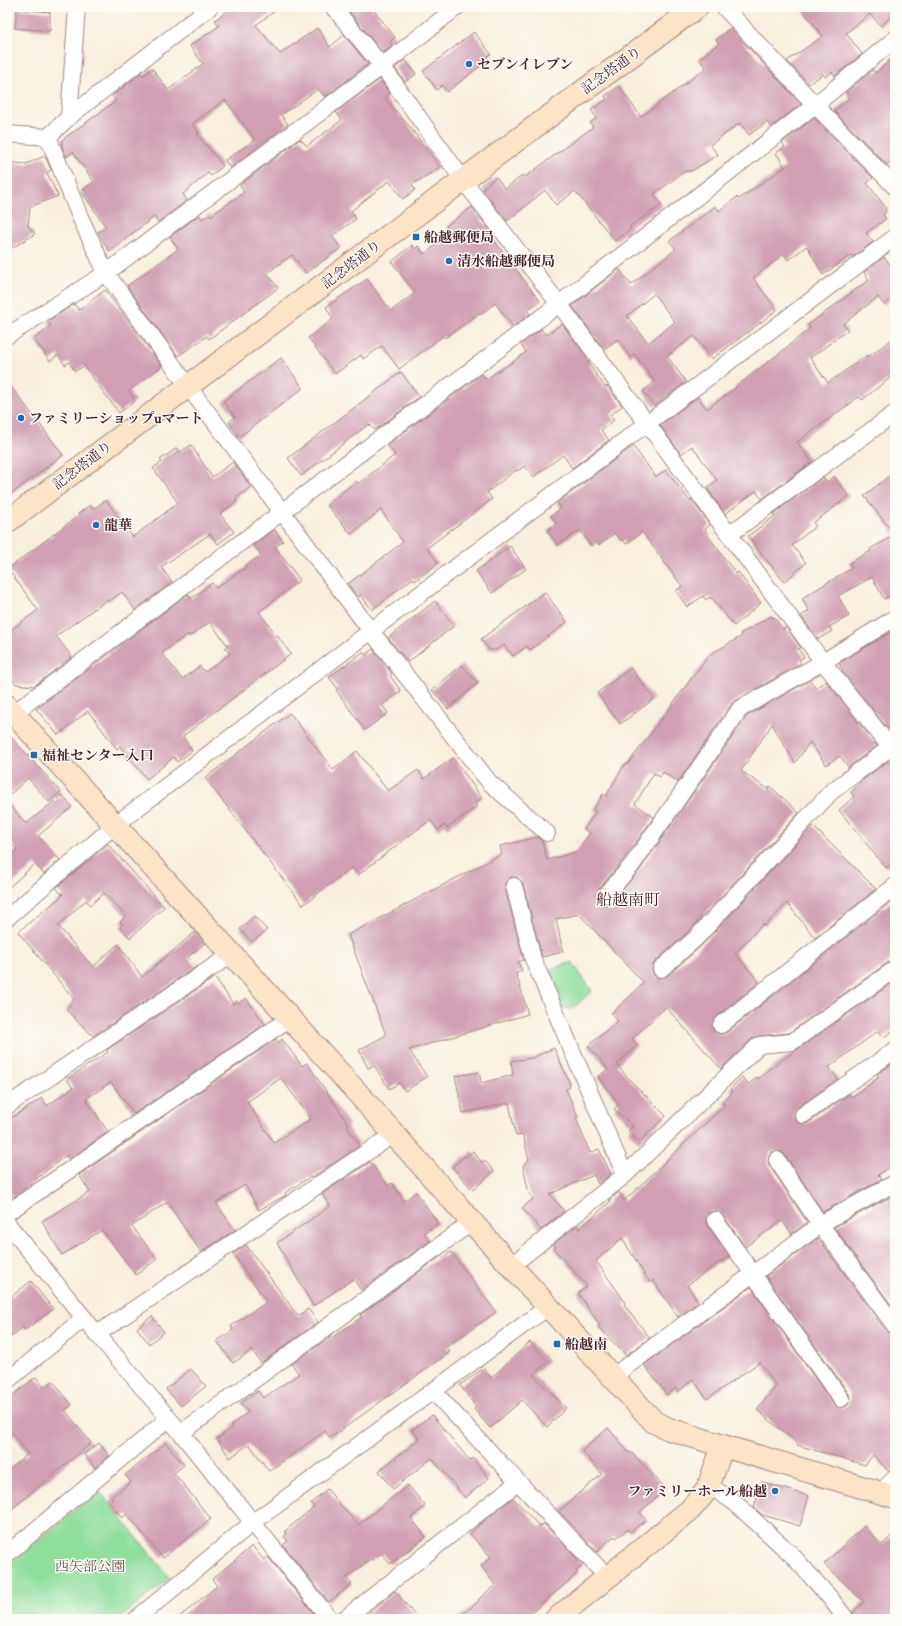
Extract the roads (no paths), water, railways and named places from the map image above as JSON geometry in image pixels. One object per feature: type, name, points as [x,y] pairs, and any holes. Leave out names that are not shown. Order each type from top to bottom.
[{"type":"street","points":[[69,117],[77,7]]},
{"type":"street","points":[[7,134],[48,137],[69,117],[210,7]]},
{"type":"street","points":[[333,7],[382,66],[462,180],[559,304],[824,662],[893,748],[831,792],[696,938],[661,969]]},
{"type":"street","points":[[7,336],[106,273],[382,66],[458,7]]},
{"type":"street","name":"記念塔通り","points":[[7,522],[462,180],[697,7]]},
{"type":"street","points":[[724,7],[815,105],[895,187]]},
{"type":"street","points":[[890,1489],[723,1446],[669,1429],[654,1422],[511,1266],[232,954],[9,712],[283,511],[559,304],[815,105],[895,39]]},
{"type":"street","points":[[48,137],[80,217],[106,273],[188,386],[283,511],[371,631],[490,782],[547,833]]},
{"type":"street","points":[[7,918],[115,826],[371,631],[895,237]]},
{"type":"street","points":[[730,534],[895,413]]},
{"type":"street","points":[[606,896],[632,865],[740,709],[824,662],[895,618]]},
{"type":"street","points":[[514,886],[533,959],[625,1175]]},
{"type":"street","points":[[721,1025],[895,886]]},
{"type":"street","points":[[7,1106],[232,954]]},
{"type":"street","points":[[511,1266],[625,1175],[759,1046],[792,1042],[895,969]]},
{"type":"street","points":[[7,1213],[290,1018]]},
{"type":"street","points":[[803,1115],[895,1050]]},
{"type":"street","points":[[97,1334],[394,1134]]},
{"type":"street","points":[[777,1160],[820,1224],[895,1326]]},
{"type":"street","points":[[612,1377],[820,1224],[895,1183]]},
{"type":"street","points":[[715,1220],[754,1273],[841,1399]]},
{"type":"street","points":[[7,1222],[97,1334],[181,1433],[330,1619]]},
{"type":"street","points":[[181,1433],[472,1222]]},
{"type":"street","points":[[136,1619],[252,1523],[548,1307]]},
{"type":"street","points":[[7,1381],[84,1318]]},
{"type":"street","points":[[433,1391],[607,1577]]},
{"type":"street","points":[[7,1554],[168,1419]]},
{"type":"street","points":[[556,1619],[690,1510],[706,1490],[723,1446]]},
{"type":"street","points":[[344,1619],[518,1482]]},
{"type":"street","points":[[708,1485],[734,1502],[792,1555],[831,1599],[846,1619]]},
{"type":"place","name":"セブンイレブン","points":[[469,64]]},
{"type":"place","name":"船越郵便局","points":[[416,237]]},
{"type":"place","name":"清水船越郵便局","points":[[449,261]]},
{"type":"place","name":"ファミリーショップuマート","points":[[21,418]]},
{"type":"place","name":"龍華","points":[[96,525]]},
{"type":"place","name":"福祉センター入口","points":[[34,755]]},
{"type":"place","name":"船越南","points":[[557,1344]]},
{"type":"place","name":"ファミリーホール船越","points":[[775,1491]]},
{"type":"district","name":"船越南町","points":[[628,899]]},
{"type":"park label","name":"西矢部公園","points":[[90,1566]]}]
